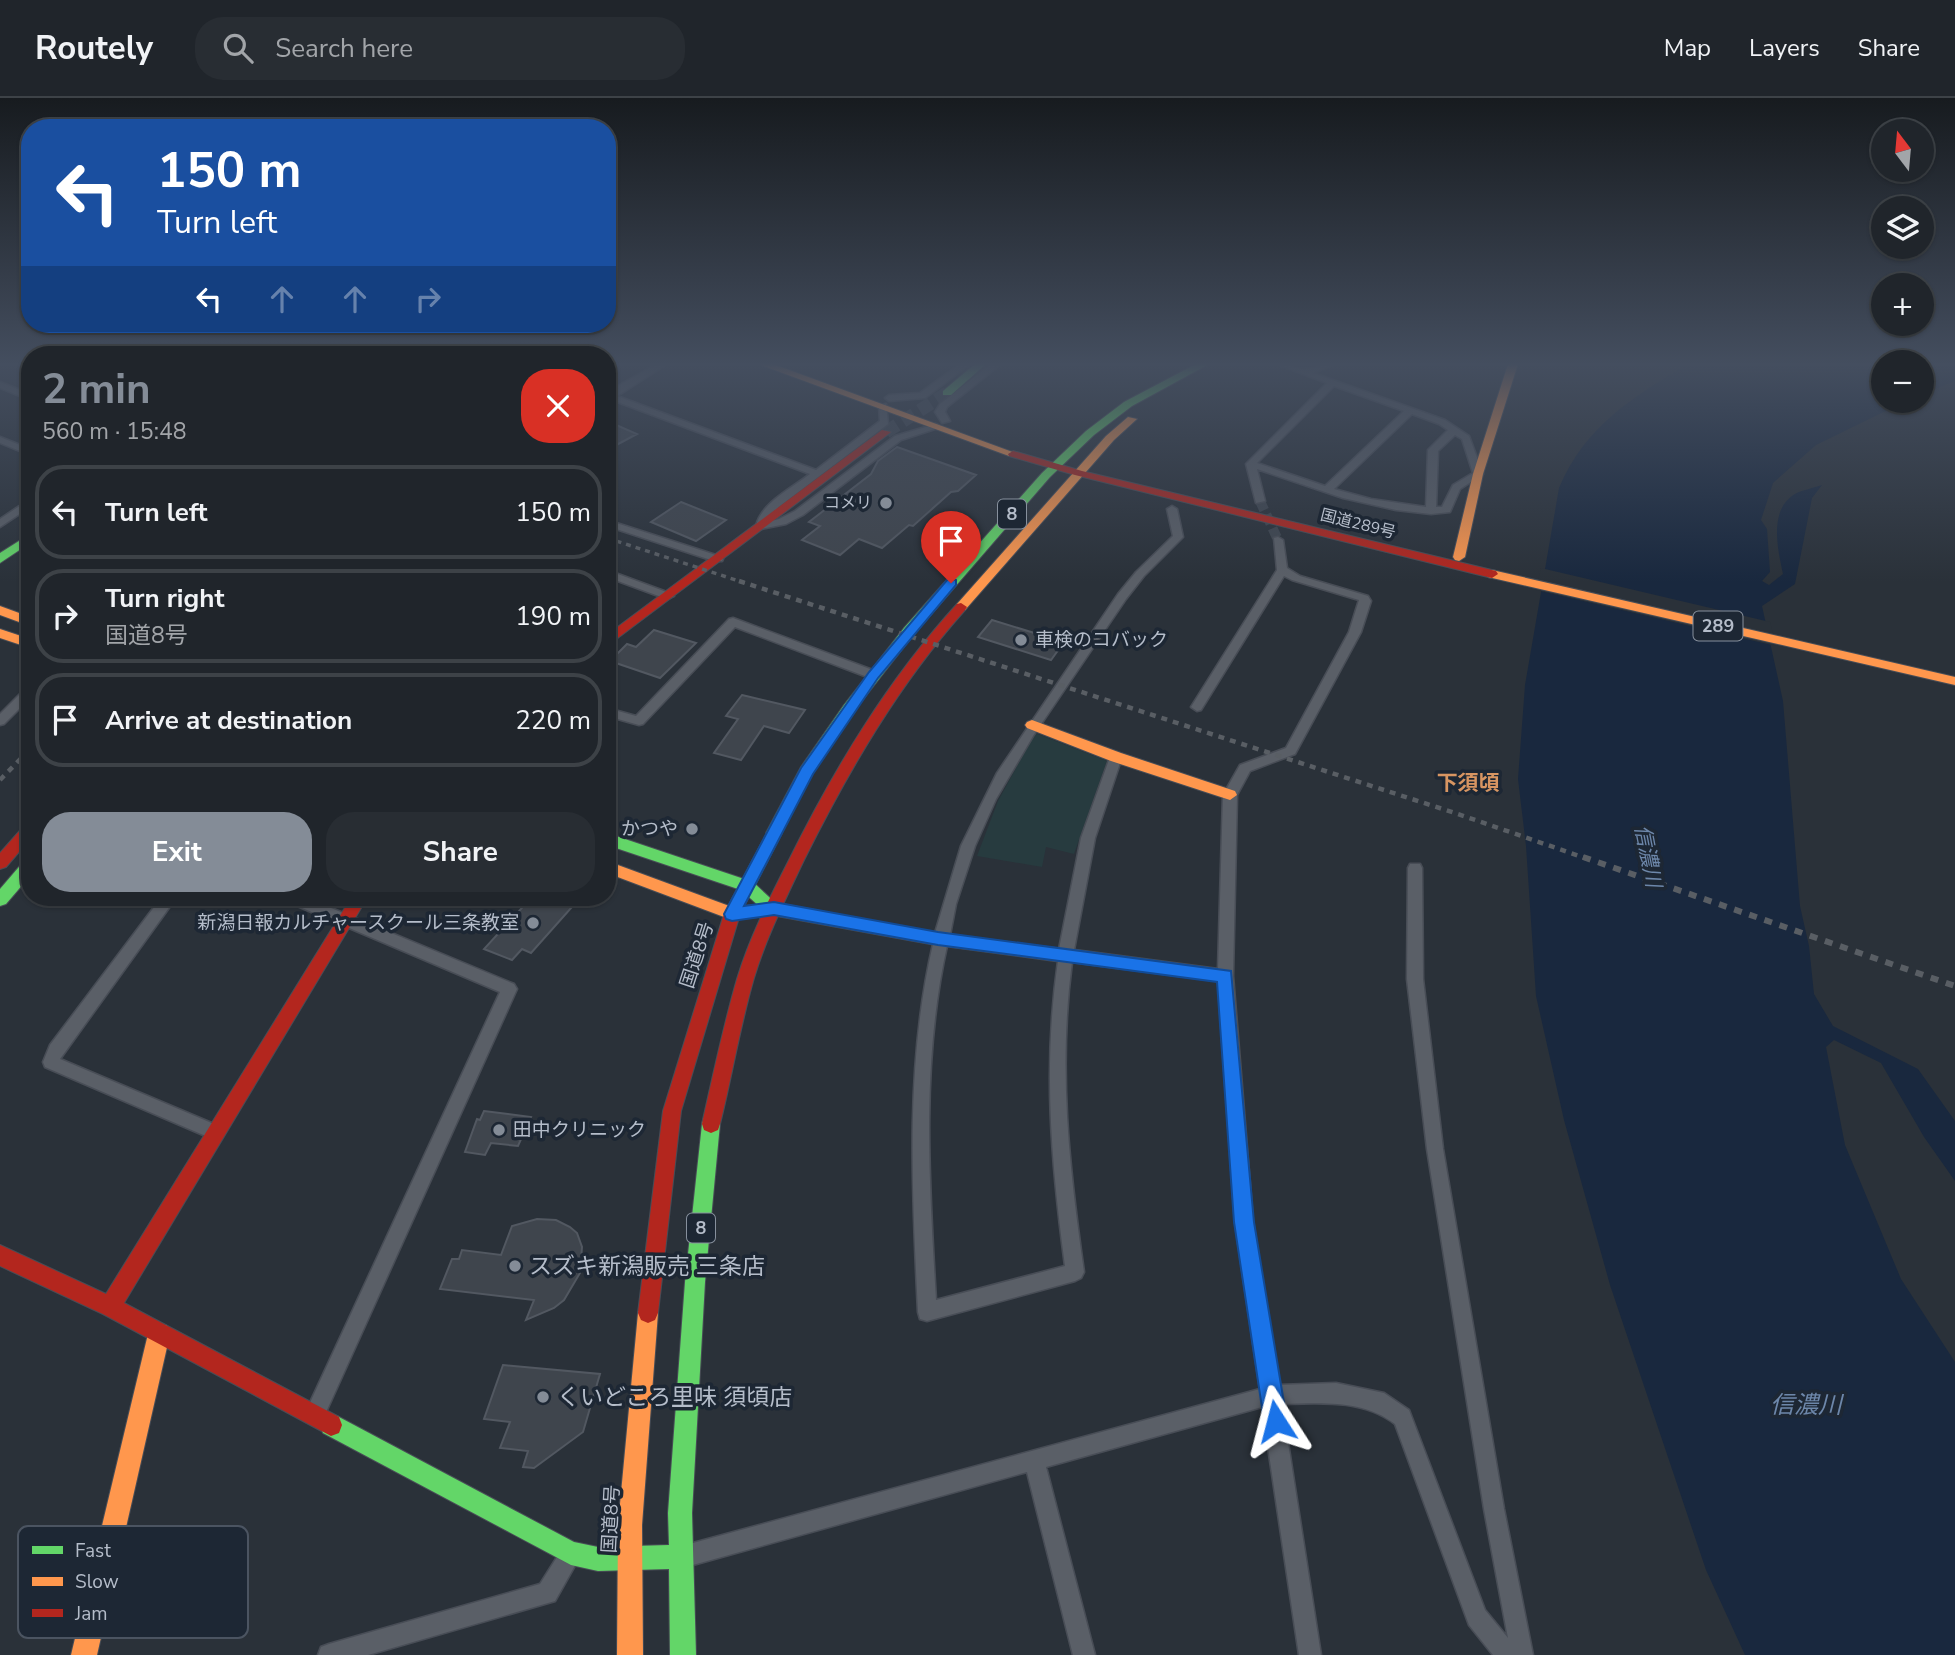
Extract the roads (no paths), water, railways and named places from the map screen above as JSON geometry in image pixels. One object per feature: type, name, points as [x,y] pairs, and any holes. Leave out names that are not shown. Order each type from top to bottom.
[{"type":"main road","points":[[616,635],[880,437]]},
{"type":"main road","name":"国道289号","points":[[971,437],[1004,451],[1059,462]]},
{"type":"main road","name":"国道289号","points":[[980,437],[1142,489],[1955,673]]},
{"type":"main road","name":"国道8号","points":[[630,1655],[630,1525],[649,1300],[672,1111],[732,914],[806,771],[874,675],[909,631],[1059,462],[1088,437]]},
{"type":"main road","name":"8","points":[[683,1655],[680,1513],[695,1282],[713,1109],[746,977],[774,909],[831,791],[858,744],[936,635],[1113,437]]},
{"type":"main road","points":[[1459,557],[1478,474],[1490,437]]},
{"type":"main road","points":[[997,532],[1000,514],[1024,487],[1026,478],[1020,467],[1004,451]]},
{"type":"main road","name":"国道289号","points":[[1083,469],[1459,557],[1482,567],[1955,681]]},
{"type":"main road","points":[[1044,512],[1058,509],[1088,493],[1142,489]]},
{"type":"main road","points":[[0,542],[21,526]]},
{"type":"main road","points":[[0,559],[21,544]]},
{"type":"main road","points":[[0,610],[21,618]]},
{"type":"main road","points":[[0,633],[21,641]]},
{"type":"main road","points":[[1032,725],[1116,757],[1230,795]]},
{"type":"main road","points":[[0,863],[21,839]]},
{"type":"main road","points":[[616,842],[747,886],[774,909]]},
{"type":"main road","points":[[616,870],[732,914],[774,909]]},
{"type":"main road","points":[[0,900],[21,876]]},
{"type":"main road","points":[[110,1307],[354,906]]},
{"type":"main road","points":[[0,1255],[110,1307],[315,1414],[571,1553],[598,1559],[681,1557]]},
{"type":"main road","points":[[114,1526],[159,1334]]},
{"type":"street","points":[[718,437],[816,473]]},
{"type":"street","points":[[865,437],[763,517],[761,526],[782,522],[799,513],[902,437]]},
{"type":"street","points":[[1251,464],[1278,437]]},
{"type":"street","points":[[1327,489],[1383,437]]},
{"type":"street","points":[[1431,510],[1433,450],[1447,437]]},
{"type":"street","points":[[1251,464],[1327,489],[1402,508],[1446,510],[1456,487],[1478,474],[1464,437]]},
{"type":"street","points":[[0,440],[21,448]]},
{"type":"street","points":[[1251,464],[1260,501]]},
{"type":"street","points":[[0,524],[21,508]]},
{"type":"street","points":[[1116,757],[1088,836],[1065,957],[1056,1051],[1062,1156],[1075,1272],[927,1312],[919,1129],[922,1066],[938,939],[968,845],[991,798],[1032,725],[1140,575],[1178,537],[1172,509]]},
{"type":"street","points":[[0,510],[12,515]]},
{"type":"street","points":[[616,526],[718,559]]},
{"type":"street","points":[[1197,707],[1282,569],[1278,540]]},
{"type":"street","points":[[1282,569],[1296,578],[1364,598],[1365,601],[1354,632],[1291,751],[1245,768],[1230,795],[1225,976],[1244,1222],[1310,1655]]},
{"type":"street","points":[[616,576],[668,596]]},
{"type":"street","points":[[616,714],[639,720],[733,622],[874,675]]},
{"type":"street","points":[[0,721],[21,700]]},
{"type":"street","points":[[1415,868],[1415,979],[1435,1149],[1494,1509],[1522,1655]]},
{"type":"street","points":[[163,906],[56,1050],[51,1062],[215,1132]]},
{"type":"street","points":[[311,906],[509,989],[315,1414]]},
{"type":"street","points":[[774,909],[938,939],[1225,976]]},
{"type":"street","points":[[681,1557],[1272,1395],[1336,1393],[1384,1403],[1402,1417],[1477,1617],[1507,1655]]},
{"type":"street","points":[[1034,1461],[1084,1655]]},
{"type":"street","points":[[329,1655],[547,1593],[571,1553]]},
{"type":"water","name":"信濃川","points":[[1591,437],[1833,437],[1816,445],[1773,483],[1761,520],[1767,529],[1770,572],[1762,581],[1769,585],[1783,574],[1777,531],[1781,510],[1795,494],[1822,485],[1812,498],[1795,584],[1762,606],[1783,701],[1800,906],[1809,946],[1814,994],[1833,1026],[1918,1069],[1955,1121],[1955,1181],[1924,1137],[1881,1063],[1834,1040],[1826,1047],[1845,1145],[1901,1279],[1955,1362],[1955,1655],[1745,1655],[1706,1570],[1610,1285],[1564,1120],[1536,996],[1526,846],[1518,779],[1525,685],[1559,488],[1570,466]]},
{"type":"tunnel","points":[[1260,501],[1278,540]]},
{"type":"railway","points":[[616,541],[745,583]]},
{"type":"railway","points":[[739,581],[1455,813],[1588,859]]},
{"type":"railway","points":[[0,780],[21,758]]},
{"type":"railway","points":[[1583,857],[1955,986]]},
{"type":"place","name":"コメリ","points":[[886,503]]},
{"type":"place","name":"車検のコバック","points":[[1021,640]]},
{"type":"place","name":"かつや","points":[[692,829]]},
{"type":"place","name":"新潟日報カルチャースクール三条教室","points":[[533,923]]},
{"type":"place","name":"田中クリニック","points":[[499,1130]]},
{"type":"place","name":"スズキ新潟販売 三条店","points":[[515,1266]]},
{"type":"place","name":"くいどころ里味 須頃店","points":[[543,1397]]},
{"type":"district","name":"下須頃","points":[[1468,783]]}]
